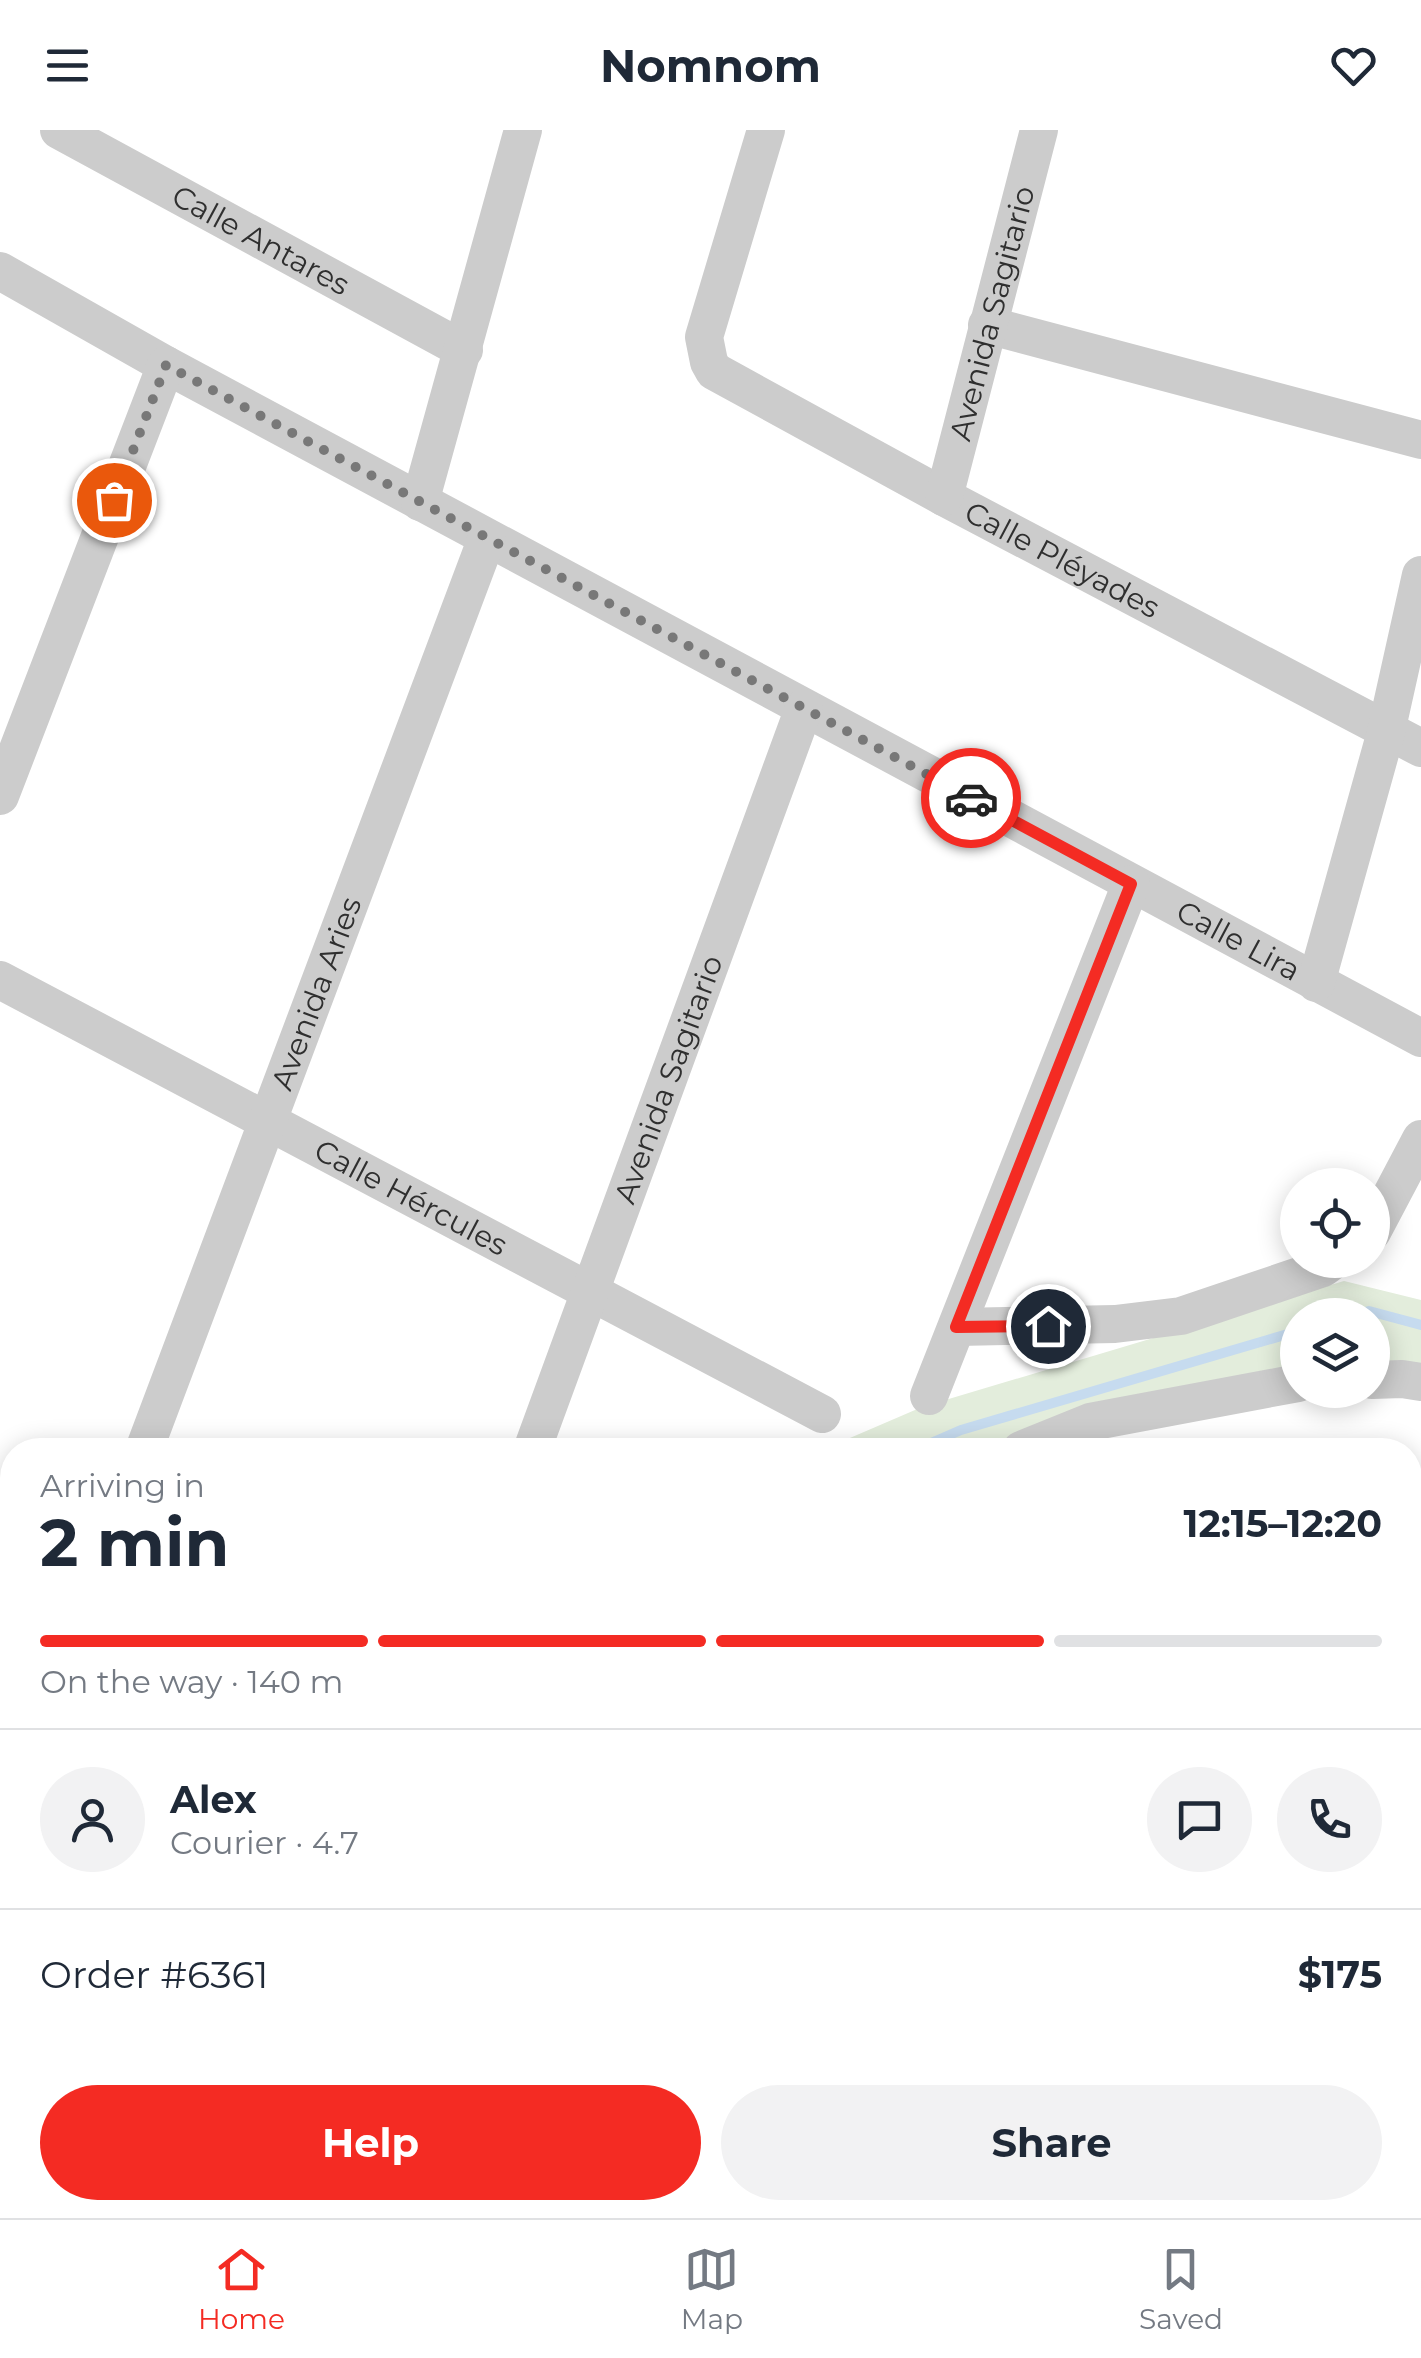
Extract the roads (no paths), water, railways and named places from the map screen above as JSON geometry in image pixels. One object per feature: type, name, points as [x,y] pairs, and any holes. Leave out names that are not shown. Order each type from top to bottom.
[{"type":"street","name":"Calle Antares","points":[[59,130],[464,350]]},
{"type":"street","points":[[420,502],[523,130]]},
{"type":"street","name":"Calle Pléyades","points":[[766,130],[704,337],[714,371],[1421,748]]},
{"type":"street","name":"Avenida Sagitario","points":[[944,497],[1039,130]]},
{"type":"street","name":"Calle Lira","points":[[0,271],[166,365],[1421,1038]]},
{"type":"street","points":[[987,325],[1421,440]]},
{"type":"street","points":[[0,796],[166,365]]},
{"type":"street","name":"Avenida Aries","points":[[148,1438],[487,538]]},
{"type":"street","points":[[1316,983],[1386,732],[1421,575]]},
{"type":"street","name":"Avenida Sagitario","points":[[536,1438],[804,708]]},
{"type":"street","points":[[930,1396],[1131,884]]},
{"type":"street","name":"Calle Hércules","points":[[0,980],[822,1414]]},
{"type":"street","points":[[1390,1198],[1421,1139]]},
{"type":"street","points":[[956,1327],[1115,1324],[1180,1316],[1292,1278]]},
{"type":"street","points":[[1390,1379],[1421,1382]]},
{"type":"street","points":[[1101,1436],[1280,1388]]},
{"type":"waterway","points":[[1390,1317],[1421,1325]]},
{"type":"waterway","points":[[943,1438],[1280,1336]]}]
